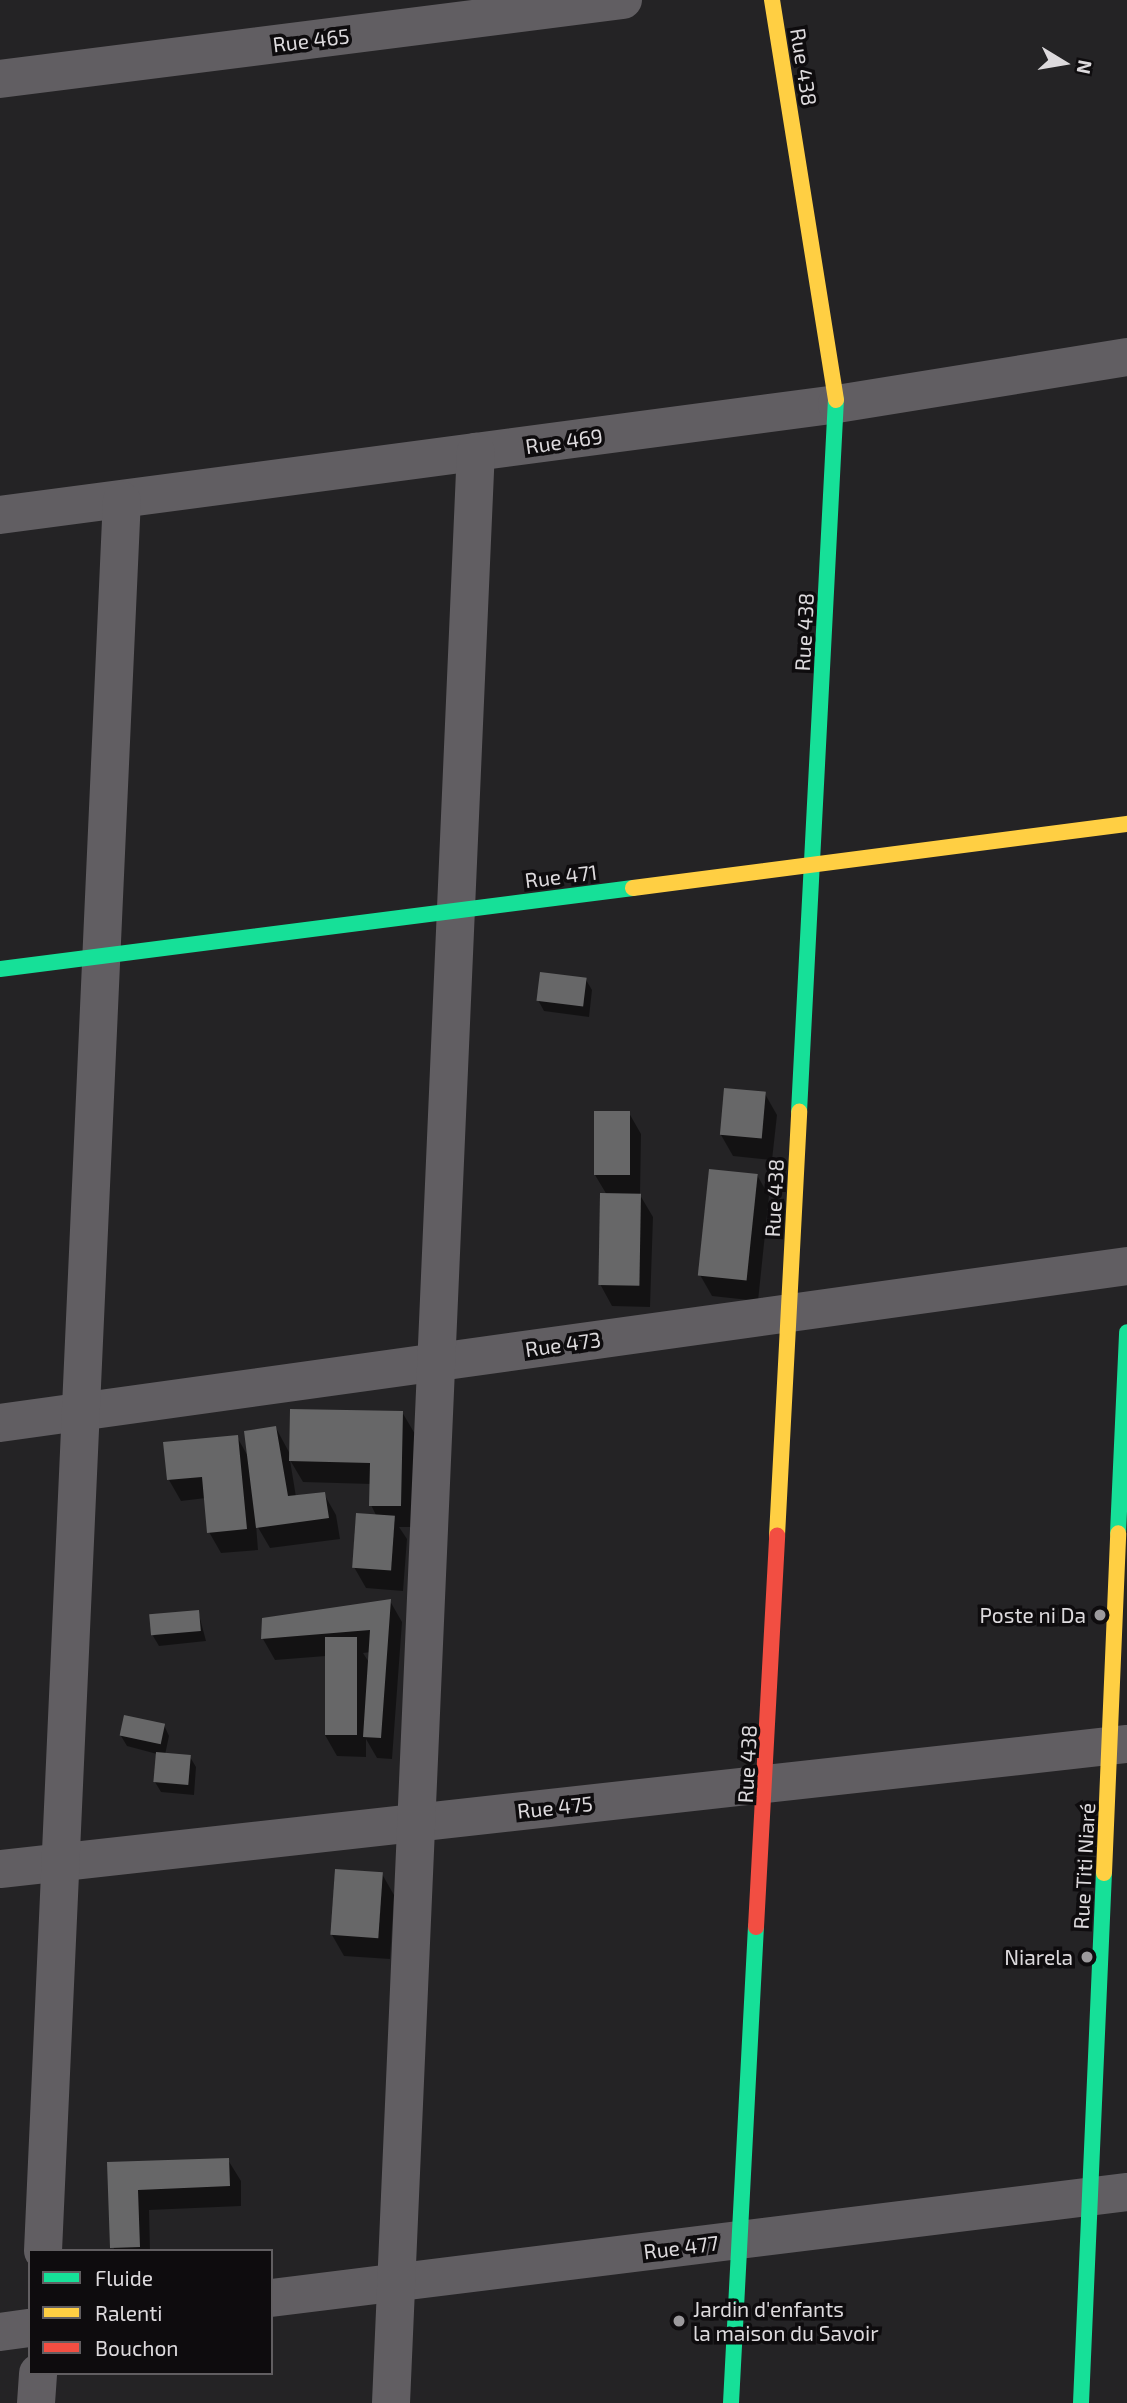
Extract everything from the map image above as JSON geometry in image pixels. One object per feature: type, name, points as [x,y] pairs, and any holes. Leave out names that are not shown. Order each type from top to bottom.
[{"type":"street","name":"Rue 465","points":[[0,79],[622,0]]},
{"type":"street","name":"Rue 438","points":[[731,2403],[767,1784],[837,404],[772,0]]},
{"type":"street","name":"Rue 469","points":[[0,515],[122,501],[837,404],[1127,357]]},
{"type":"street","points":[[391,2403],[438,1362],[454,911],[475,452]]},
{"type":"street","points":[[43,2249],[85,1411],[122,501]]},
{"type":"street","name":"Rue 471","points":[[0,969],[1127,824]]},
{"type":"street","name":"Rue 473","points":[[0,1423],[1127,1266]]},
{"type":"street","name":"Rue Titi Niaré","points":[[1082,2403],[1109,2194],[1127,1332]]},
{"type":"street","name":"Rue 475","points":[[0,1870],[1118,1745]]},
{"type":"street","name":"Rue 477","points":[[273,2298],[1109,2194]]},
{"type":"street","points":[[0,2332],[28,2328]]},
{"type":"street","points":[[36,2403],[38,2375]]},
{"type":"building","points":[[540,972],[587,978],[583,1007],[536,1001]]},
{"type":"building","points":[[724,1088],[766,1092],[762,1138],[720,1135]]},
{"type":"building","points":[[594,1111],[630,1111],[630,1175],[594,1175]]},
{"type":"building","points":[[709,1169],[758,1174],[747,1281],[698,1275]]},
{"type":"building","points":[[600,1193],[641,1194],[639,1286],[598,1285]]},
{"type":"building","points":[[290,1409],[403,1411],[401,1506],[369,1506],[370,1463],[289,1461]]},
{"type":"building","points":[[276,1426],[288,1496],[325,1492],[329,1518],[256,1528],[244,1431]]},
{"type":"building","points":[[238,1435],[247,1529],[207,1533],[202,1477],[167,1480],[163,1442]]},
{"type":"building","points":[[356,1513],[395,1516],[391,1571],[352,1568]]},
{"type":"building","points":[[391,1599],[381,1738],[363,1737],[370,1630],[261,1639],[262,1618]]},
{"type":"building","points":[[199,1610],[201,1631],[151,1635],[149,1614]]},
{"type":"building","points":[[325,1637],[357,1637],[357,1735],[325,1735]]},
{"type":"building","points":[[124,1715],[165,1724],[161,1744],[120,1736]]},
{"type":"building","points":[[156,1752],[191,1755],[188,1785],[153,1782]]},
{"type":"building","points":[[335,1869],[383,1872],[378,1938],[330,1935]]},
{"type":"building","points":[[229,2158],[230,2186],[138,2190],[140,2247],[110,2248],[107,2162]]},
{"type":"traffic: fast","points":[[799,1112],[836,400]]},
{"type":"traffic: fast","points":[[0,969],[633,888]]},
{"type":"traffic: fast","points":[[1118,1533],[1127,1332]]},
{"type":"traffic: fast","points":[[1081,2403],[1104,1873]]},
{"type":"traffic: fast","points":[[731,2403],[756,1927]]},
{"type":"traffic: slow","points":[[772,0],[836,400]]},
{"type":"traffic: slow","points":[[633,888],[1127,824]]},
{"type":"traffic: slow","points":[[777,1536],[799,1112]]},
{"type":"traffic: slow","points":[[1104,1873],[1118,1533]]},
{"type":"traffic: jam","points":[[756,1927],[777,1536]]},
{"type":"place","name":"Poste ni Da","points":[[1100,1615]]},
{"type":"place","name":"Niarela","points":[[1087,1957]]},
{"type":"place","name":"Jardin d'enfants la maison du Savoir","points":[[679,2321]]}]
